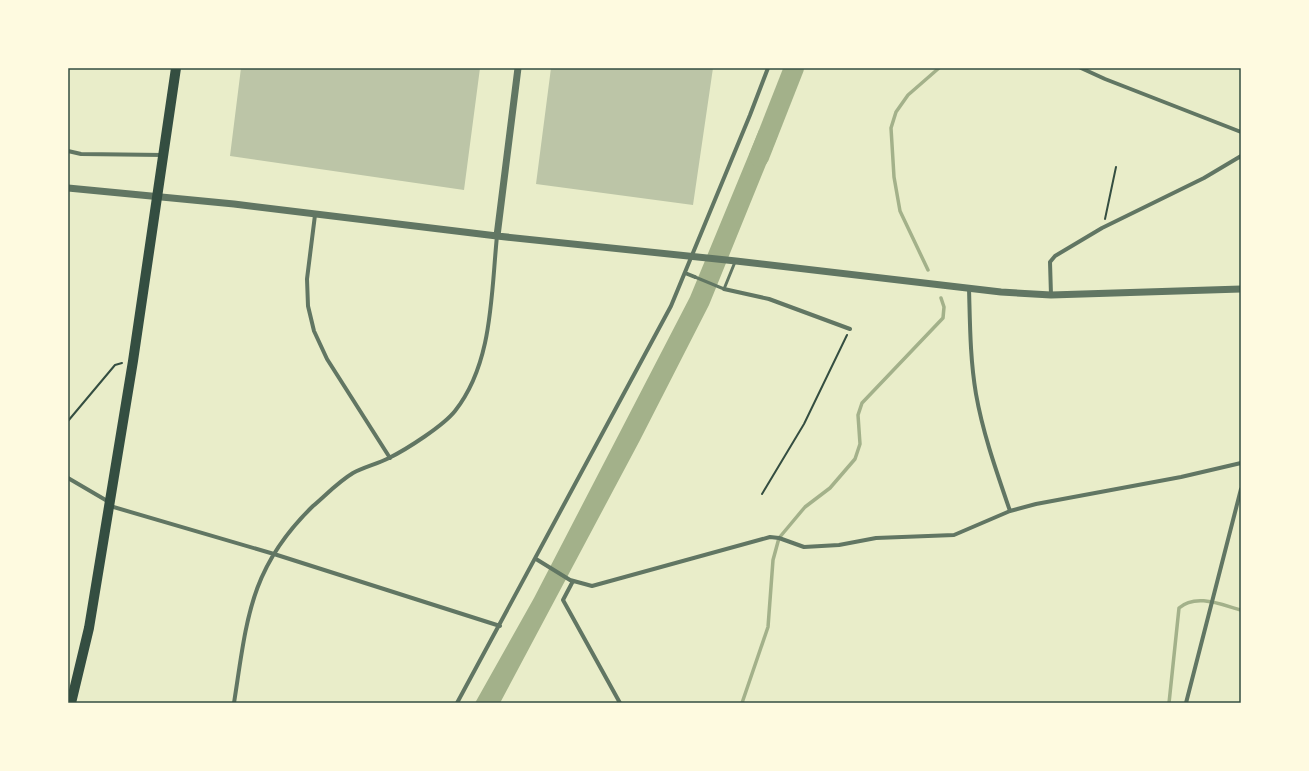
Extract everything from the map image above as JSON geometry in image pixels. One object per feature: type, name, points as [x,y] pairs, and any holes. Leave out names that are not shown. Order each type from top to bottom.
[{"type":"main road","points":[[71,703],[89,628],[132,361],[176,68]]},
{"type":"street","points":[[234,703],[248,617],[256,588],[266,564],[286,535],[331,489],[353,473],[390,458],[446,420],[455,411],[474,379],[486,336],[518,68]]},
{"type":"street","points":[[457,703],[500,626],[671,306],[693,256],[768,68]]},
{"type":"street","points":[[1081,68],[1105,79],[1241,132]]},
{"type":"street","points":[[68,151],[81,154],[163,155]]},
{"type":"street","points":[[1051,295],[1050,262],[1055,256],[1102,228],[1204,178],[1241,156]]},
{"type":"street","points":[[68,188],[157,196],[497,236],[734,260],[969,288],[1051,295],[1241,289]]},
{"type":"street","points":[[315,215],[307,280],[308,306],[314,331],[327,359],[390,458]]},
{"type":"street","points":[[685,273],[695,277]]},
{"type":"street","points":[[721,288],[769,299],[850,328]]},
{"type":"street","points":[[969,288],[971,342],[976,395],[990,452],[1010,511]]},
{"type":"street","points":[[536,559],[572,580],[592,586],[770,537],[779,538],[804,548],[839,545],[891,537],[954,535],[1010,511],[1036,504],[1181,477],[1241,462]]},
{"type":"street","points":[[68,478],[108,504],[274,554],[500,626]]},
{"type":"street","points":[[1186,703],[1241,489]]},
{"type":"street","points":[[572,580],[562,600],[620,703]]},
{"type":"lane","points":[[695,277],[721,288],[734,260]]},
{"type":"path","points":[[1102,228],[1116,168]]},
{"type":"path","points":[[762,494],[804,424],[850,328]]},
{"type":"path","points":[[68,422],[115,365],[132,361]]},
{"type":"shaded area","points":[[759,130],[778,135],[709,305],[639,442],[500,703],[475,703],[534,598],[690,297]]},
{"type":"building","points":[[241,68],[480,68],[464,190],[230,156]]},
{"type":"building","points":[[551,68],[713,68],[693,205],[536,184]]},
{"type":"waterway","points":[[759,157],[794,68]]},
{"type":"waterway","points":[[928,270],[900,211],[894,177],[891,128],[896,112],[908,95],[939,68]]},
{"type":"waterway","points":[[742,703],[768,627],[773,560],[779,538],[805,507],[830,488],[855,459],[860,444],[858,415],[862,403],[943,318],[944,307],[941,298]]},
{"type":"waterway","points":[[1169,703],[1179,608],[1193,601],[1201,601],[1218,603],[1241,610]]}]
